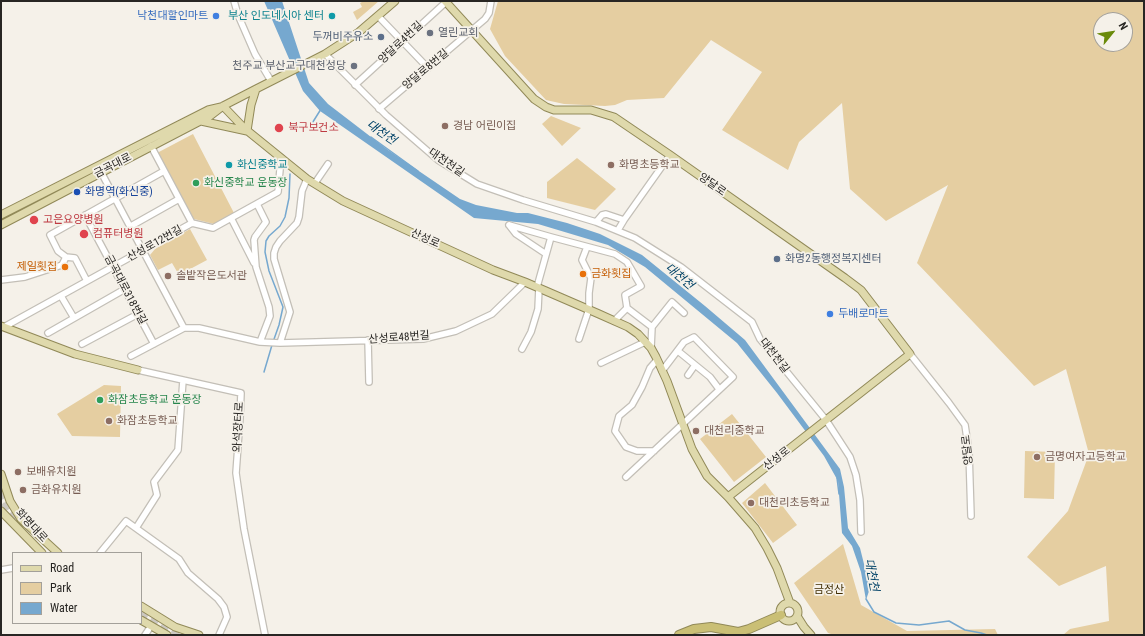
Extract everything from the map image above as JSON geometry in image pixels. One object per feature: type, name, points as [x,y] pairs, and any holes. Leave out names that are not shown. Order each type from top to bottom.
[{"type":"highway","points":[[683,634],[694,629],[711,627],[738,632],[749,629],[781,615]]},
{"type":"main road","points":[[325,55],[359,32],[395,1]]},
{"type":"main road","name":"양달로","points":[[445,1],[534,99],[546,107],[554,110],[591,110],[614,117],[861,290],[910,354]]},
{"type":"main road","name":"금곡대로","points":[[1,225],[201,121],[223,106],[271,80],[325,55]]},
{"type":"main road","points":[[201,121],[247,131],[251,105],[256,88]]},
{"type":"main road","name":"금곡대로","points":[[1,215],[208,110],[223,106]]},
{"type":"main road","name":"산성로","points":[[223,106],[247,131],[307,179],[343,201],[494,270],[589,309],[638,334],[651,348],[657,360],[692,449],[707,476],[755,528],[777,568],[790,603]]},
{"type":"main road","name":"와석장터로","points":[[3,327],[75,354],[138,370]]},
{"type":"main road","points":[[824,422],[910,354]]},
{"type":"main road","name":"산성로","points":[[728,497],[824,422]]},
{"type":"main road","points":[[1,492],[3,489],[2,477]]},
{"type":"main road","name":"화명대로","points":[[2,477],[10,501],[21,519],[57,552]]},
{"type":"main road","name":"화명대로","points":[[1,511],[41,552]]},
{"type":"main road","points":[[790,603],[797,608],[796,616],[793,620],[787,620],[781,615],[780,612],[782,606],[790,603]]},
{"type":"main road","points":[[142,607],[175,627],[199,635]]},
{"type":"main road","points":[[796,616],[811,635]]},
{"type":"main road","points":[[142,621],[167,635]]},
{"type":"street","points":[[234,1],[255,54],[271,80]]},
{"type":"street","name":"양달로4번길","points":[[355,85],[445,1]]},
{"type":"street","name":"양달로8번길","points":[[379,109],[485,19],[491,1]]},
{"type":"street","points":[[378,16],[428,68]]},
{"type":"street","name":"대천천길","points":[[325,55],[379,109],[438,160],[477,184],[523,200],[596,222],[635,238],[681,267],[752,322],[760,339],[850,457],[856,475],[860,500],[861,532]]},
{"type":"street","points":[[151,146],[192,223]]},
{"type":"street","points":[[618,230],[670,155]]},
{"type":"street","name":"산성로12번길","points":[[3,327],[192,223],[213,228],[278,192],[281,158]]},
{"type":"street","points":[[315,183],[328,164]]},
{"type":"street","points":[[87,281],[75,258],[66,257],[58,251],[50,235],[164,171]]},
{"type":"street","points":[[101,172],[144,250],[184,328],[131,356]]},
{"type":"street","points":[[280,343],[290,312],[274,259],[274,253],[276,246],[297,222],[302,191],[307,179]]},
{"type":"street","points":[[131,226],[179,199]]},
{"type":"street","points":[[256,267],[254,240],[266,222],[257,204]]},
{"type":"street","points":[[596,222],[602,214],[624,220]]},
{"type":"street","name":"금곡대로318번길","points":[[85,215],[154,344]]},
{"type":"street","points":[[231,218],[256,267],[269,307],[270,316],[260,342]]},
{"type":"street","points":[[546,254],[516,234],[509,225],[615,254],[627,262],[641,286],[625,295],[627,308],[652,327]]},
{"type":"street","points":[[522,349],[531,332],[538,309],[538,287],[551,237]]},
{"type":"street","points":[[579,339],[589,309],[591,278],[582,260],[587,247]]},
{"type":"street","points":[[1,280],[25,277],[62,265],[66,257]]},
{"type":"street","name":"산성로48번길","points":[[184,328],[199,328],[260,342],[280,343],[423,339],[456,331],[492,314],[525,282]]},
{"type":"street","points":[[48,333],[125,289]]},
{"type":"street","points":[[61,296],[74,318]]},
{"type":"street","points":[[651,348],[652,327],[672,302],[684,313]]},
{"type":"street","points":[[614,321],[627,308]]},
{"type":"street","points":[[82,344],[138,314]]},
{"type":"street","points":[[626,477],[733,376],[694,337],[684,342],[662,371]]},
{"type":"street","points":[[368,340],[369,382]]},
{"type":"street","points":[[602,363],[645,342]]},
{"type":"street","points":[[678,351],[710,377],[719,389]]},
{"type":"street","name":"양달로","points":[[910,354],[949,402],[965,425],[969,452],[971,516]]},
{"type":"street","points":[[654,451],[637,451],[626,447],[616,431],[619,416],[632,405],[650,368],[657,360]]},
{"type":"street","points":[[688,375],[695,365]]},
{"type":"street","name":"와석장터로","points":[[138,370],[241,393],[236,473],[244,529],[265,635]]},
{"type":"street","points":[[136,528],[157,495],[154,482],[178,450],[183,380]]},
{"type":"street","points":[[101,552],[126,521],[136,528],[179,559],[188,573],[218,599],[224,607],[227,617],[219,635]]},
{"type":"street","points":[[1,570],[12,568]]},
{"type":"street","points":[[145,635],[151,626]]},
{"type":"green space","points":[[364,1],[379,1],[357,20],[353,12],[362,7],[360,3]]},
{"type":"green space","points":[[498,1],[1144,1],[1144,635],[1063,635],[1070,629],[1109,621],[1106,566],[1059,586],[1027,557],[1068,511],[1089,454],[1066,369],[1034,386],[917,263],[948,185],[886,221],[850,189],[842,103],[799,142],[788,170],[722,130],[762,72],[711,40],[664,98],[627,100],[615,105],[605,106],[564,104],[546,100],[505,56],[490,29]]},
{"type":"green space","points":[[551,116],[581,128],[562,146],[542,124]]},
{"type":"green space","name":"화신중학교 운동장","points":[[193,134],[234,213],[214,224],[194,219],[157,153]]},
{"type":"green space","points":[[577,158],[616,189],[595,210],[547,198],[547,182]]},
{"type":"green space","points":[[190,229],[207,260],[179,275],[172,263],[158,270],[150,255],[155,249]]},
{"type":"green space","name":"화잠초등학교 운동장","points":[[104,385],[121,386],[120,437],[72,436],[57,414]]},
{"type":"green space","points":[[732,414],[766,457],[734,482],[700,439]]},
{"type":"green space","points":[[1025,451],[1055,452],[1054,499],[1024,498]]},
{"type":"green space","points":[[765,483],[797,525],[773,543],[742,503]]},
{"type":"green space","name":"금정산","points":[[843,544],[861,605],[907,631],[995,629],[998,635],[834,635],[828,633],[794,583]]},
{"type":"water","name":"대천천","points":[[264,1],[282,1],[309,83],[328,104],[388,150],[460,199],[476,205],[517,213],[528,213],[567,223],[600,234],[642,255],[745,340],[840,469],[844,487],[848,528],[860,548],[870,588],[866,600],[861,572],[852,546],[842,533],[838,481],[824,456],[737,343],[645,267],[608,245],[538,224],[474,218],[320,111],[303,91]]},
{"type":"waterway","points":[[311,125],[321,109]]},
{"type":"waterway","name":"대천천","points":[[371,137],[418,171]]},
{"type":"waterway","points":[[273,342],[283,307],[269,271],[265,252],[266,241],[269,236],[280,226],[285,217],[289,198],[290,174]]},
{"type":"waterway","points":[[264,372],[272,345]]},
{"type":"waterway","name":"대천천","points":[[837,478],[839,494]]},
{"type":"waterway","name":"대천천","points":[[866,599],[874,612],[896,623],[919,625],[949,621],[965,630],[987,635]]},
{"type":"tunnel","points":[[1,491],[11,508]]},
{"type":"tunnel","points":[[1,505],[15,521]]},
{"type":"tunnel","points":[[142,613],[173,630],[187,635]]},
{"type":"place","name":"낙천대할인마트","points":[[216,16]]},
{"type":"place","name":"부산 인도네시아 센터","points":[[332,16]]},
{"type":"place","name":"열린교회","points":[[430,33]]},
{"type":"place","name":"두꺼비주유소","points":[[381,37]]},
{"type":"place","name":"천주교 부산교구대천성당","points":[[354,66]]},
{"type":"place","name":"경남 어린이집","points":[[445,126]]},
{"type":"place","name":"북구보건소","points":[[279,128]]},
{"type":"place","name":"화신중학교","points":[[229,165]]},
{"type":"place","name":"화명초등학교","points":[[611,165]]},
{"type":"place","name":"화신중학교 운동장","points":[[196,183]]},
{"type":"place","name":"화명역(화신중)","points":[[77,192]]},
{"type":"place","name":"고은요양병원","points":[[34,220]]},
{"type":"place","name":"컴퓨터병원","points":[[84,234]]},
{"type":"place","name":"화명2동행정복지센터","points":[[777,259]]},
{"type":"place","name":"제일횟집","points":[[65,267]]},
{"type":"place","name":"금화횟집","points":[[583,274]]},
{"type":"place","name":"솔밭작은도서관","points":[[168,276]]},
{"type":"place","name":"두배로마트","points":[[830,314]]},
{"type":"place","name":"화잠초등학교 운동장","points":[[100,400]]},
{"type":"place","name":"화잠초등학교","points":[[109,421]]},
{"type":"place","name":"대천리중학교","points":[[696,431]]},
{"type":"place","name":"금명여자고등학교","points":[[1037,457]]},
{"type":"place","name":"보배유치원","points":[[18,472]]},
{"type":"place","name":"금화유치원","points":[[23,490]]},
{"type":"place","name":"대천리초등학교","points":[[751,503]]}]
